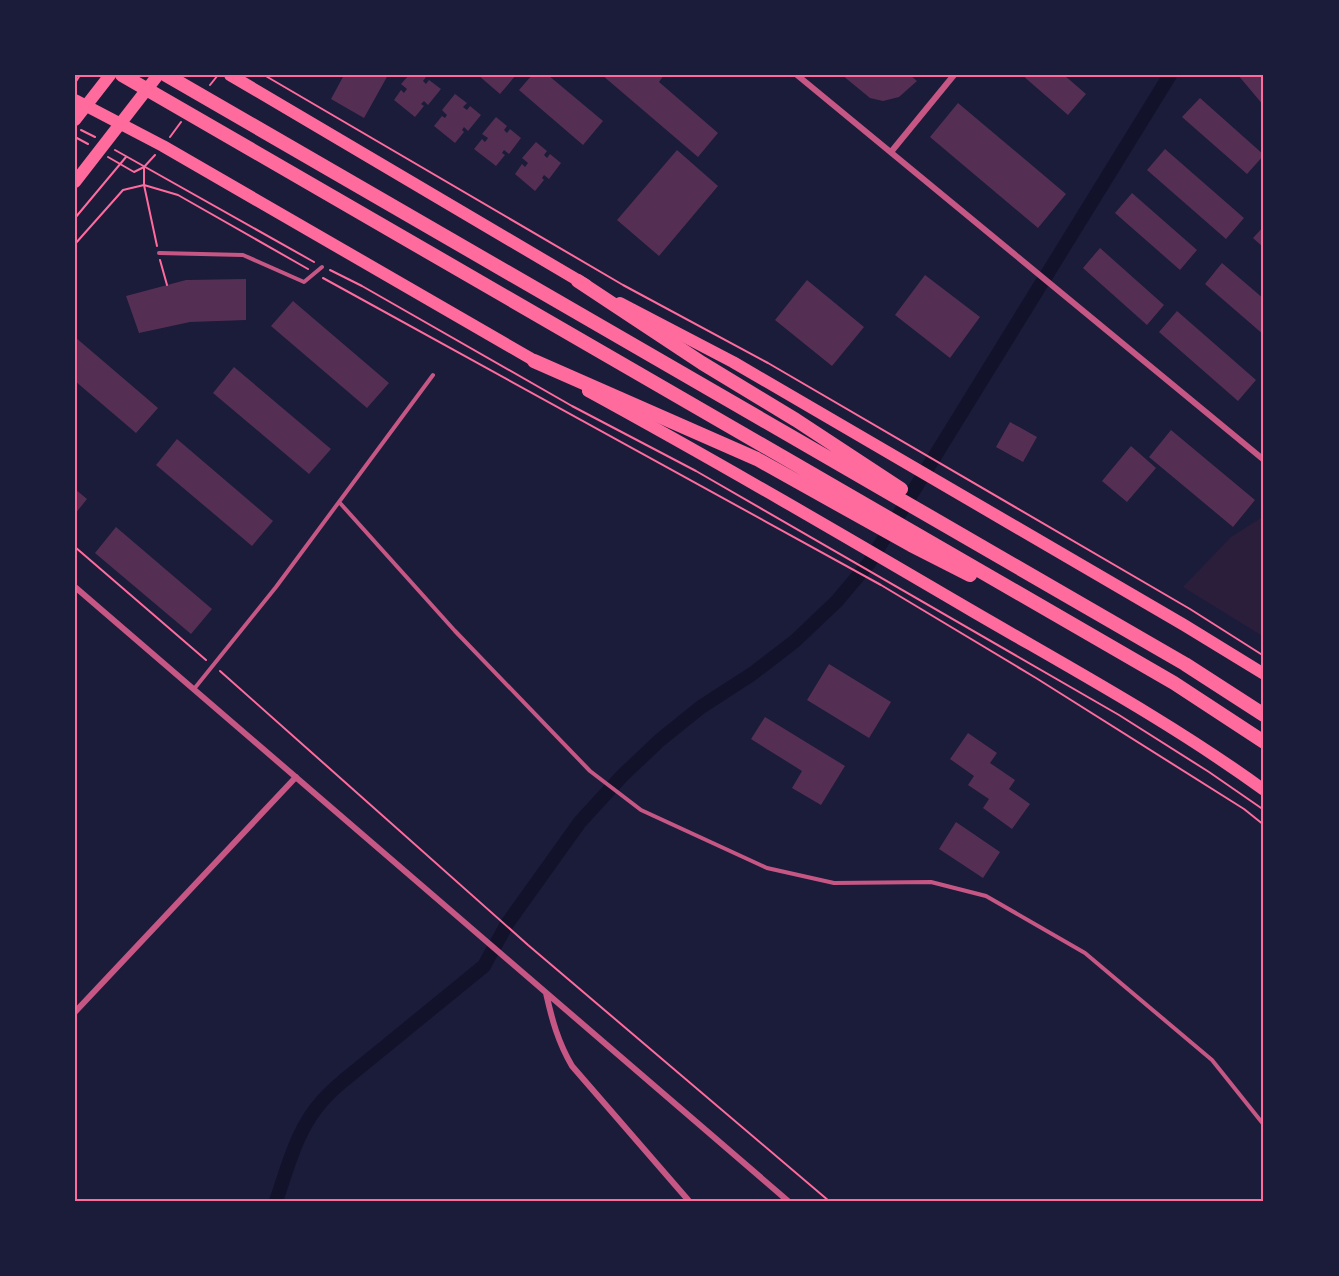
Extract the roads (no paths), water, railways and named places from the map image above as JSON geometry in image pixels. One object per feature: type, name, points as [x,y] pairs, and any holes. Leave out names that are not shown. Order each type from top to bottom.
[{"type":"highway","points":[[122,75],[516,303],[865,512],[1065,620],[1174,683],[1264,742]]},
{"type":"highway","points":[[166,75],[527,283],[882,482]]},
{"type":"highway","points":[[578,281],[702,363],[796,420],[882,482],[968,538],[1185,664],[1264,716]]},
{"type":"highway","points":[[534,361],[757,459],[865,512]]},
{"type":"main road","points":[[75,120],[80,104],[110,75]]},
{"type":"main road","points":[[75,182],[158,75]]},
{"type":"main road","points":[[230,75],[578,281],[710,350],[1184,625],[1264,674]]},
{"type":"main road","points":[[80,104],[163,146],[534,361],[686,445],[897,567],[1175,730],[1264,790]]},
{"type":"street","points":[[797,75],[1264,460]]},
{"type":"street","points":[[891,152],[954,75]]},
{"type":"street","points":[[75,587],[788,1201]]},
{"type":"street","points":[[75,1012],[296,777]]},
{"type":"street","points":[[546,993],[554,1030],[572,1066],[690,1201]]},
{"type":"lane","points":[[159,253],[243,255],[304,282],[322,267]]},
{"type":"lane","points":[[194,689],[340,503],[433,375]]},
{"type":"lane","points":[[340,503],[455,631],[590,771],[640,810],[767,868],[834,883],[931,882],[986,896],[1085,953],[1212,1060],[1264,1125]]},
{"type":"waterway","points":[[276,1201],[294,1148],[314,1111],[343,1081],[484,966],[507,924],[580,822],[622,776],[660,740],[701,707],[752,674],[795,641],[837,601],[869,563],[1170,75]]}]
